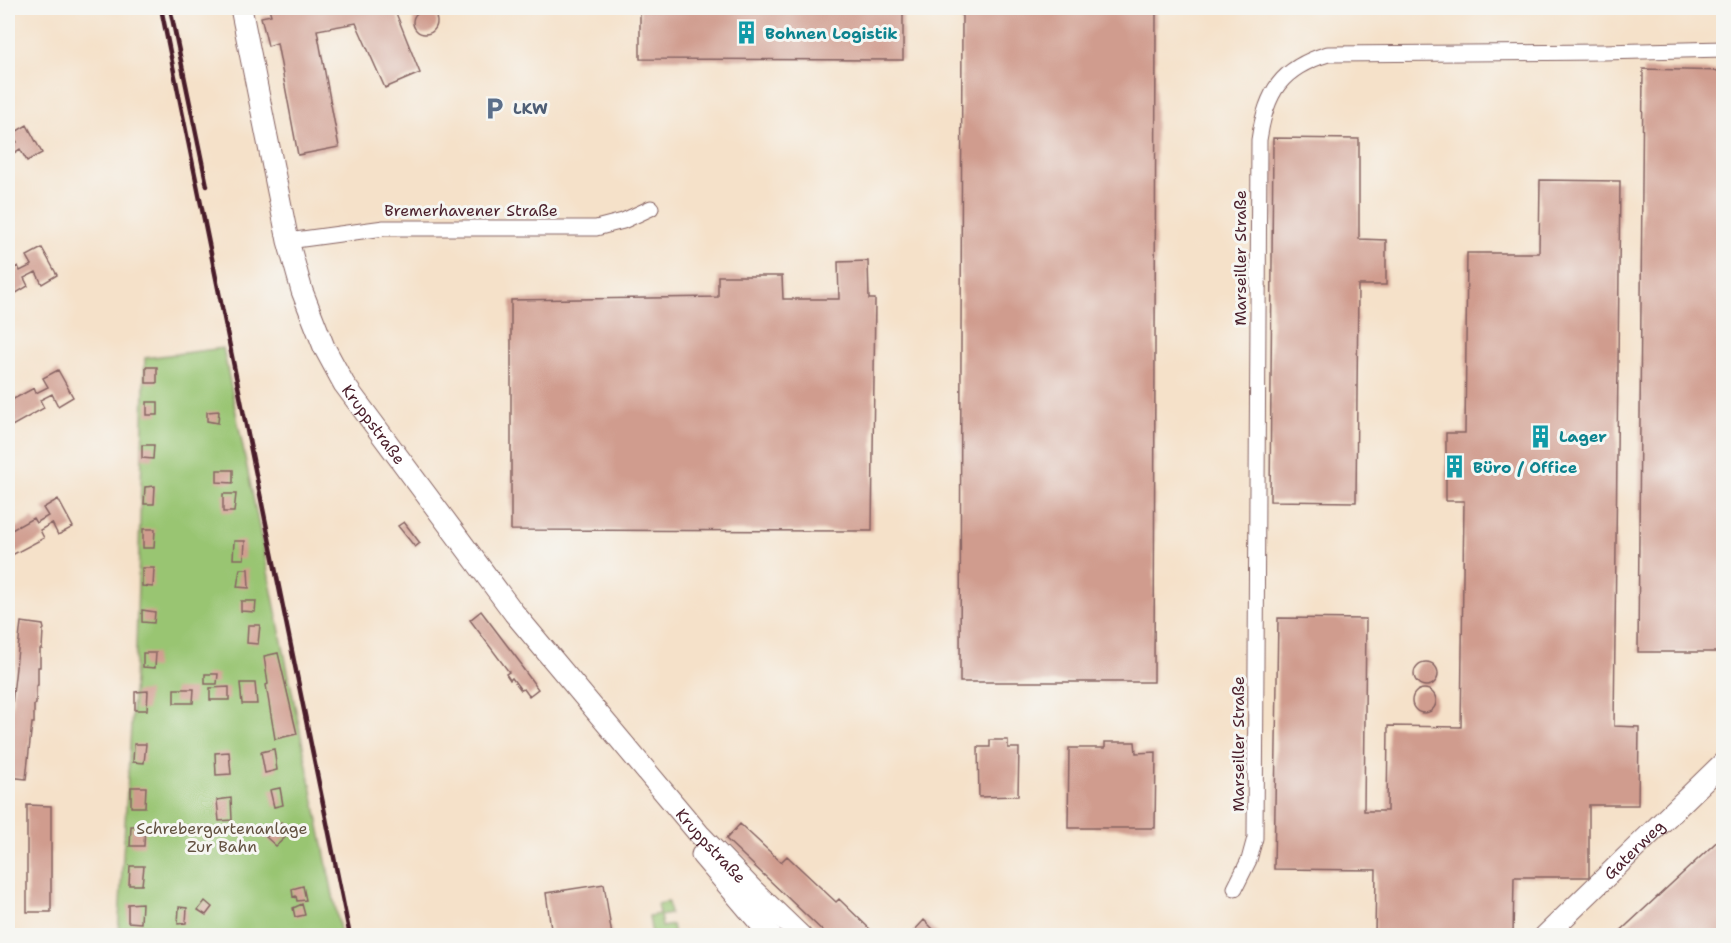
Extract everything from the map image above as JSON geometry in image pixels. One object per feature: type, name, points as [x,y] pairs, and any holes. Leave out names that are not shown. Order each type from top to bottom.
[{"type":"street","name":"Kruppstraße","points":[[241,8],[288,241],[302,291],[324,347],[344,384],[514,613],[648,773],[659,802],[769,927],[801,936]]},
{"type":"street","name":"Marseiller Straße","points":[[1235,888],[1249,860],[1255,838],[1259,140],[1263,116],[1271,94],[1281,79],[1296,67],[1308,60],[1328,54],[1724,49]]},
{"type":"street","name":"Bremerhavener Straße","points":[[288,241],[384,228],[596,228],[623,221],[651,208]]},
{"type":"street","name":"Gaterweg","points":[[1545,936],[1724,762]]},
{"type":"green space","name":"Schrebergartenanlage Zur Bahn","points":[[223,348],[341,935],[118,936],[136,647],[145,358]]},
{"type":"green space","points":[[668,902],[670,914],[660,916],[662,927],[672,925],[674,935],[652,935],[649,916],[659,914],[658,904]]},
{"type":"building","points":[[269,8],[394,8],[420,73],[385,88],[356,23],[317,30],[339,147],[298,155],[277,43],[268,46],[261,17],[271,15]]},
{"type":"building","name":"Bohnen Logistik","points":[[640,8],[903,8],[903,60],[640,59]]},
{"type":"building","points":[[962,8],[1156,8],[1154,682],[960,682]]},
{"type":"building","points":[[425,10],[433,14],[437,22],[433,30],[425,34],[417,30],[413,22],[417,14]]},
{"type":"building","points":[[1643,69],[1724,71],[1724,652],[1638,652]]},
{"type":"building","points":[[27,125],[42,153],[27,161],[20,149],[9,156],[13,164],[8,167],[8,147],[17,142],[12,134]]},
{"type":"building","points":[[1273,138],[1359,139],[1359,239],[1386,240],[1386,285],[1358,285],[1356,502],[1270,501]]},
{"type":"building","name":"Lager","points":[[1540,180],[1620,181],[1614,726],[1639,727],[1638,805],[1589,805],[1589,877],[1514,877],[1513,936],[1375,936],[1376,870],[1274,869],[1278,618],[1366,619],[1364,811],[1387,811],[1388,726],[1461,727],[1464,501],[1446,501],[1446,433],[1465,433],[1467,253],[1539,253]]},
{"type":"building","points":[[42,248],[57,275],[42,284],[36,272],[24,278],[28,286],[8,298],[8,272],[18,266],[20,271],[32,265],[27,256]]},
{"type":"building","points":[[868,261],[869,299],[875,299],[872,531],[511,530],[511,300],[718,297],[718,276],[782,276],[783,299],[839,299],[838,262]]},
{"type":"building","points":[[146,367],[157,367],[157,383],[146,383]]},
{"type":"building","points":[[58,370],[73,397],[58,406],[52,394],[40,400],[44,408],[12,426],[8,417],[8,402],[34,388],[36,393],[48,387],[43,378]]},
{"type":"building","points":[[147,402],[158,402],[158,415],[147,415]]},
{"type":"building","points":[[219,411],[218,423],[207,421],[207,412]]},
{"type":"building","points":[[142,445],[154,445],[153,459],[142,458]]},
{"type":"building","points":[[217,470],[233,470],[233,483],[217,482]]},
{"type":"building","points":[[155,486],[154,504],[144,504],[145,487]]},
{"type":"building","points":[[223,494],[236,494],[234,512],[223,512]]},
{"type":"building","points":[[58,499],[73,527],[58,535],[52,523],[40,530],[44,538],[12,555],[8,547],[8,532],[33,518],[36,523],[48,516],[43,508]]},
{"type":"building","points":[[404,522],[420,543],[415,547],[398,526]]},
{"type":"building","points":[[143,529],[155,529],[154,548],[143,548]]},
{"type":"building","points":[[234,541],[245,541],[244,559],[233,559]]},
{"type":"building","points":[[142,568],[154,568],[153,587],[142,586]]},
{"type":"building","points":[[240,569],[248,569],[249,588],[237,587]]},
{"type":"building","points":[[241,601],[256,601],[255,612],[241,611]]},
{"type":"building","points":[[142,610],[155,612],[154,623],[142,622]]},
{"type":"building","points":[[481,611],[538,689],[529,696],[512,678],[510,680],[506,674],[509,672],[470,620]]},
{"type":"building","points":[[21,622],[43,625],[44,629],[26,779],[8,777],[8,740]]},
{"type":"building","points":[[248,625],[260,625],[258,644],[247,643]]},
{"type":"building","points":[[143,653],[156,653],[155,668],[143,667]]},
{"type":"building","points":[[278,653],[297,734],[275,739],[266,685],[268,684],[264,656]]},
{"type":"building","points":[[1426,662],[1431,663],[1437,669],[1437,679],[1431,685],[1426,686],[1421,685],[1415,679],[1414,674],[1415,669],[1421,663]]},
{"type":"building","points":[[205,674],[218,674],[217,684],[205,684]]},
{"type":"building","points":[[240,683],[255,683],[257,704],[242,704]]},
{"type":"building","points":[[229,687],[229,700],[210,700],[210,688]]},
{"type":"building","points":[[174,689],[194,689],[193,703],[174,703]]},
{"type":"building","points":[[1424,689],[1429,690],[1435,696],[1435,706],[1429,712],[1424,713],[1419,712],[1413,706],[1412,701],[1413,696],[1419,690]]},
{"type":"building","points":[[148,691],[147,710],[135,710],[135,692]]},
{"type":"building","points":[[990,740],[1008,740],[1008,748],[1019,748],[1018,796],[979,797],[978,747],[990,747]]},
{"type":"building","points":[[1105,742],[1135,742],[1136,753],[1156,752],[1155,828],[1068,828],[1069,748],[1105,748]]},
{"type":"building","points":[[134,744],[146,744],[144,763],[133,762]]},
{"type":"building","points":[[274,749],[277,770],[265,773],[261,752]]},
{"type":"building","points":[[229,752],[231,774],[216,775],[215,753]]},
{"type":"building","points":[[131,787],[146,787],[145,807],[131,807]]},
{"type":"building","points":[[280,788],[283,805],[274,807],[270,790]]},
{"type":"building","points":[[231,798],[232,820],[219,821],[217,800]]},
{"type":"building","points":[[27,805],[51,806],[51,912],[27,912]]},
{"type":"building","points":[[281,822],[291,832],[276,846],[266,837]]},
{"type":"building","points":[[740,824],[781,862],[787,856],[836,902],[839,899],[877,936],[828,936],[726,839]]},
{"type":"building","points":[[131,826],[145,826],[144,846],[130,846]]},
{"type":"building","points":[[1724,835],[1724,936],[1615,936]]},
{"type":"building","points":[[130,866],[144,866],[142,885],[129,885]]},
{"type":"building","points":[[604,884],[612,936],[552,936],[546,893]]},
{"type":"building","points":[[303,886],[306,900],[297,901],[296,896],[293,897],[292,889]]},
{"type":"building","points":[[205,901],[212,907],[206,915],[198,910]]},
{"type":"building","points":[[142,903],[141,923],[128,922],[128,904]]},
{"type":"building","points":[[302,904],[305,915],[295,917],[293,908]]},
{"type":"building","points":[[179,907],[187,908],[186,923],[178,924]]},
{"type":"building","points":[[924,920],[940,936],[916,936],[913,932]]},
{"type":"railway","points":[[161,8],[350,936]]},
{"type":"railway","points":[[170,8],[207,186]]},
{"type":"place","name":"Bohnen Logistik","points":[[747,33]]},
{"type":"place","name":"LKW","points":[[495,108]]},
{"type":"place","name":"Lager","points":[[1541,436]]},
{"type":"place","name":"Büro / Office","points":[[1455,467]]}]
